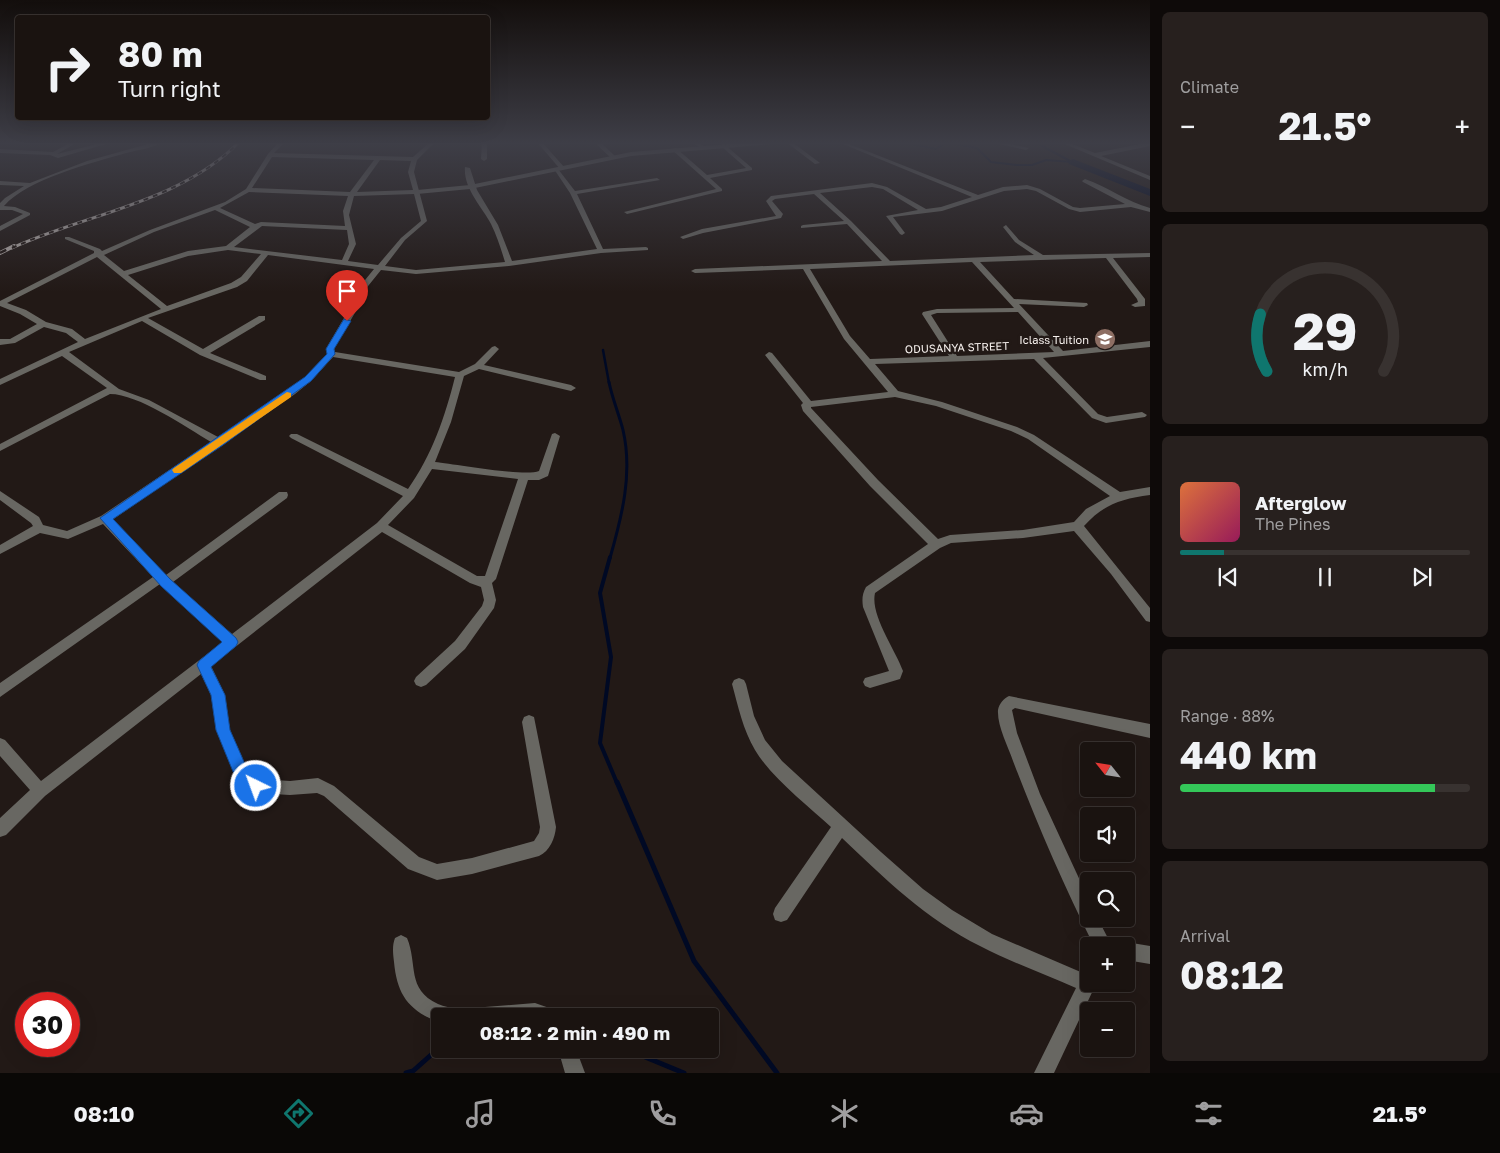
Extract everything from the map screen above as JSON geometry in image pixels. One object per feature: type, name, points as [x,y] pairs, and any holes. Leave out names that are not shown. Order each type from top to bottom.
[{"type":"street","points":[[0,208],[7,199],[20,192]]},
{"type":"street","points":[[0,304],[52,276],[99,254],[152,231],[216,208],[245,192]]},
{"type":"street","points":[[302,192],[353,194],[415,192]]},
{"type":"street","points":[[0,550],[39,528],[68,534],[106,518],[301,385],[331,354],[330,349],[352,311],[356,296],[403,239],[424,221],[417,192]]},
{"type":"street","points":[[473,192],[493,222],[503,243],[509,264]]},
{"type":"street","points":[[579,192],[573,193],[601,252]]},
{"type":"street","points":[[627,212],[711,192]]},
{"type":"street","points":[[684,237],[702,231],[779,217],[780,214],[769,199],[784,194],[803,192]]},
{"type":"street","points":[[815,192],[849,222],[888,263]]},
{"type":"street","points":[[889,192],[926,212]]},
{"type":"street","points":[[966,192],[978,197]]},
{"type":"street","points":[[902,232],[889,216],[942,209],[993,192]]},
{"type":"street","points":[[1042,192],[1071,208],[1080,210],[1131,205],[1149,209]]},
{"type":"street","points":[[1109,192],[1131,205]]},
{"type":"street","points":[[344,263],[352,248],[353,240],[348,228],[346,212],[353,194]]},
{"type":"street","points":[[0,208],[13,208],[28,214],[0,229]]},
{"type":"street","points":[[216,208],[255,226]]},
{"type":"street","points":[[803,227],[849,222]]},
{"type":"street","points":[[228,248],[255,226],[265,223],[348,228]]},
{"type":"street","points":[[1006,227],[1020,244],[1041,258]]},
{"type":"street","points":[[67,238],[95,249],[167,310]]},
{"type":"street","points":[[123,274],[198,250],[228,248],[416,272],[646,249]]},
{"type":"street","points":[[0,382],[84,342],[142,318],[234,285],[244,279],[265,254]]},
{"type":"street","points":[[695,271],[1150,255]]},
{"type":"street","points":[[1108,256],[1141,299],[1142,304],[1135,305]]},
{"type":"street","points":[[975,261],[1061,354]]},
{"type":"street","points":[[805,266],[847,338],[895,394]]},
{"type":"street","points":[[1012,302],[1084,304]]},
{"type":"street","points":[[0,304],[23,312],[43,324],[68,331],[84,342]]},
{"type":"street","points":[[955,359],[926,314],[937,311],[1020,310]]},
{"type":"street","points":[[142,318],[203,353],[263,378]]},
{"type":"street","points":[[203,353],[262,318]]},
{"type":"street","points":[[0,342],[12,341],[43,324]]},
{"type":"street","name":"ODUSANYA STREET","points":[[867,362],[1036,356],[1150,344]]},
{"type":"street","points":[[1139,346],[1150,354]]},
{"type":"street","points":[[331,354],[460,375],[478,366],[495,348]]},
{"type":"street","points":[[63,352],[115,390],[138,398],[219,442]]},
{"type":"street","points":[[770,355],[809,404]]},
{"type":"street","points":[[1036,356],[1095,416],[1106,420],[1142,415]]},
{"type":"street","points":[[478,366],[571,388]]},
{"type":"street","points":[[0,829],[40,791],[381,526],[410,496],[429,464],[451,411],[460,375]]},
{"type":"street","points":[[0,448],[108,391],[115,390]]},
{"type":"street","points":[[936,545],[874,483],[806,408],[806,405],[895,394],[939,404],[1014,429],[1031,437],[1118,496]]},
{"type":"street","points":[[294,436],[410,496]]},
{"type":"street","points":[[429,464],[522,476],[539,476],[544,473],[555,436]]},
{"type":"street","points":[[486,582],[493,574],[523,479],[522,476]]},
{"type":"street","points":[[870,682],[889,678],[896,675],[896,671],[871,612],[868,594],[870,590],[936,545],[950,540],[964,537],[1023,534],[1077,526],[1090,512],[1118,496],[1150,491]]},
{"type":"street","points":[[0,495],[34,520],[39,528]]},
{"type":"street","points":[[0,691],[163,580],[283,495]]},
{"type":"street","points":[[106,518],[163,580],[232,642]]},
{"type":"street","points":[[381,526],[474,580],[486,582]]},
{"type":"street","points":[[1077,526],[1116,571],[1150,617]]},
{"type":"street","points":[[421,681],[460,645],[488,608],[490,600],[486,582]]},
{"type":"street","points":[[204,665],[218,695],[223,730],[240,769],[256,786],[290,788],[318,786],[328,791],[414,863],[437,872],[472,866],[529,851],[539,848],[545,842],[548,827],[529,722]]},
{"type":"street","points":[[739,684],[747,716],[760,745],[777,766],[917,895],[946,916],[986,940],[1080,978]]},
{"type":"street","points":[[1098,937],[1073,888],[1039,811],[1013,740],[1004,709],[1009,702],[1015,702],[1150,731]]},
{"type":"street","points":[[0,744],[40,791]]},
{"type":"street","points":[[781,914],[841,825]]},
{"type":"street","points":[[401,944],[408,987],[416,998],[431,1010]]},
{"type":"street","points":[[1135,952],[1150,955]]},
{"type":"street","points":[[1044,1073],[1083,992]]},
{"type":"street","points":[[569,1058],[574,1071]]},
{"type":"waterway","points":[[603,350],[609,383]]},
{"type":"waterway","points":[[609,382],[623,430],[627,462],[625,494],[610,558]]},
{"type":"waterway","points":[[610,557],[600,593],[611,657],[600,743],[617,783]]},
{"type":"waterway","points":[[617,782],[694,961],[777,1073]]},
{"type":"waterway","points":[[406,1073],[413,1071],[431,1055]]},
{"type":"waterway","points":[[648,1058],[684,1073]]},
{"type":"railway","points":[[12,248],[163,192]]},
{"type":"railway","points":[[0,253],[14,246]]},
{"type":"slow traffic","points":[[178,470],[287,395]]},
{"type":"place","name":"Iclass Tuition","points":[[1105,339]]},
{"type":"route","points":[[256,786],[240,769],[223,730],[218,695],[204,665],[232,642],[165,582],[106,518],[292,392],[308,379],[331,354],[330,349],[347,321]]}]
